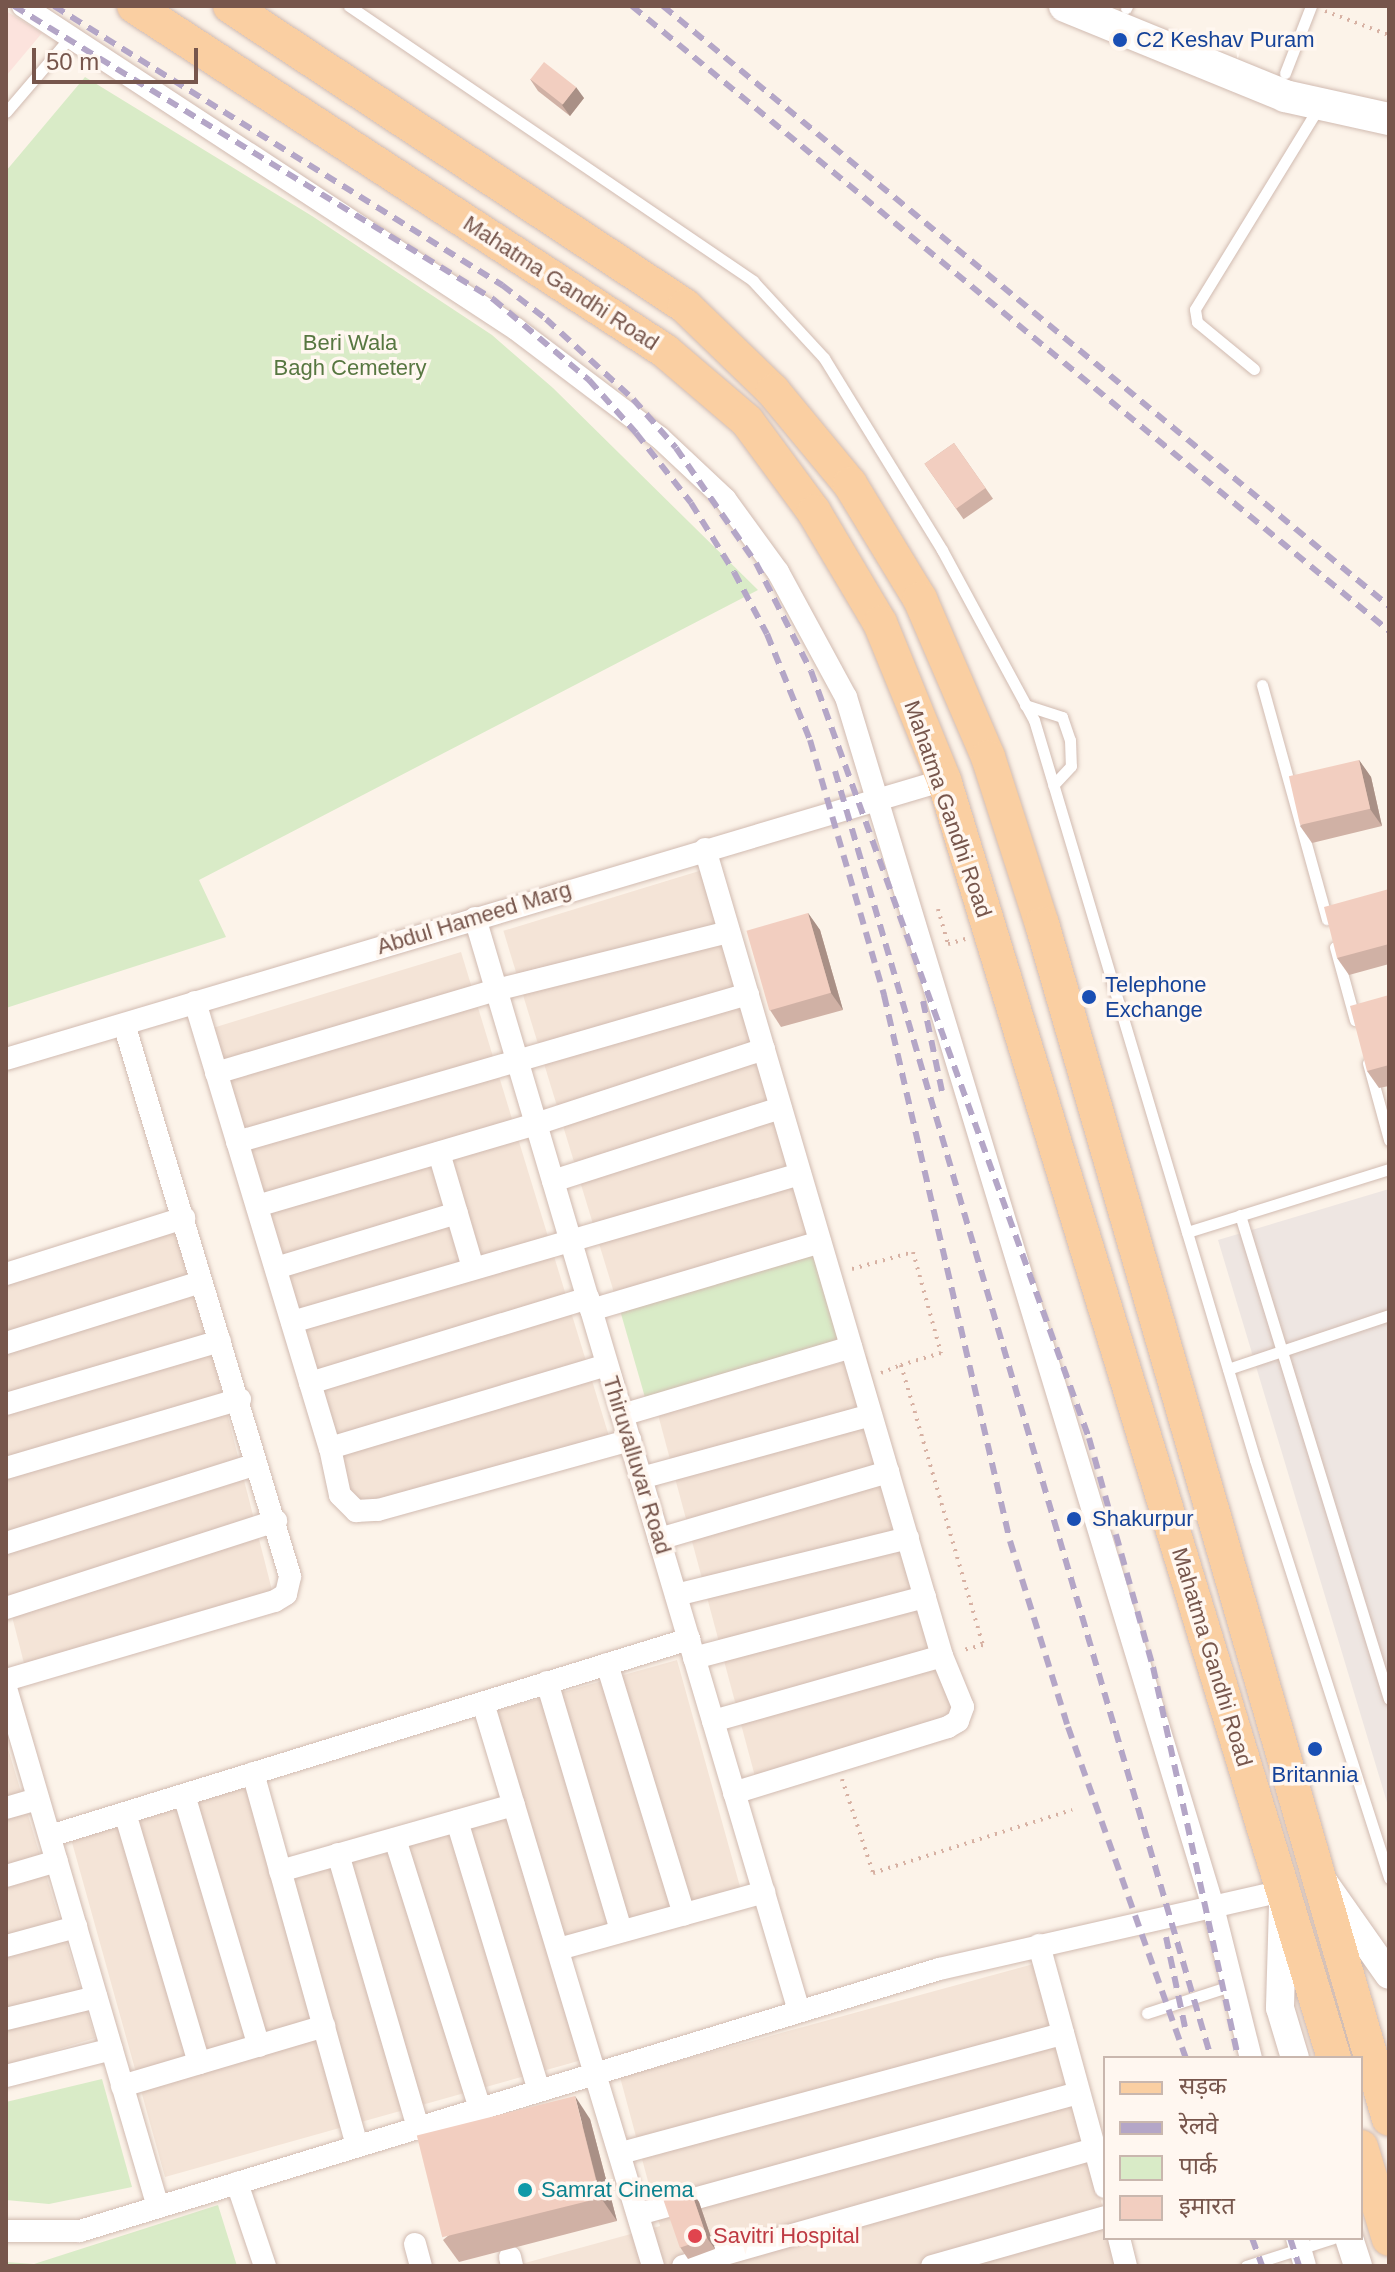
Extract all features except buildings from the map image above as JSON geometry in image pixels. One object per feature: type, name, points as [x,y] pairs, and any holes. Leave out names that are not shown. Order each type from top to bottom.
[{"type":"main road","name":"Mahatma Gandhi Road","points":[[134,6],[665,351],[747,421],[814,512],[880,623],[944,780],[1333,2056]]},
{"type":"main road","name":"Mahatma Gandhi Road","points":[[230,6],[685,306],[773,391],[850,484],[920,599],[988,757],[1042,924],[1389,2119]]},
{"type":"main road","points":[[1065,6],[1123,12],[1285,73],[1326,89],[1332,107]]},
{"type":"main road","points":[[1123,12],[1332,107],[1389,119]]},
{"type":"main road","points":[[1363,2154],[1389,2239]]},
{"type":"street","points":[[23,6],[516,329],[659,437],[725,499],[778,572],[846,697],[1212,1903],[1251,2056]]},
{"type":"street","name":"Abdul Hameed Marg","points":[[6,1059],[877,797],[944,780]]},
{"type":"street","points":[[705,849],[942,1656],[963,1707],[958,1721],[734,1793]]},
{"type":"street","name":"Thiruvalluvar Road","points":[[475,918],[799,2011]]},
{"type":"street","points":[[216,1073],[496,990],[729,932]]},
{"type":"street","points":[[237,1142],[748,994]]},
{"type":"street","points":[[195,1002],[330,1448],[340,1495],[356,1511],[378,1510],[630,1440]]},
{"type":"street","points":[[6,1680],[275,1601],[286,1594],[290,1576],[240,1399],[201,1282],[124,1024]]},
{"type":"street","points":[[257,1206],[536,1124],[764,1049]]},
{"type":"street","points":[[553,1181],[781,1108]]},
{"type":"street","points":[[439,1153],[473,1268]]},
{"type":"street","points":[[292,1322],[800,1174]]},
{"type":"street","points":[[276,1268],[457,1213]]},
{"type":"street","points":[[6,1274],[184,1218]]},
{"type":"street","points":[[310,1383],[820,1242]]},
{"type":"street","points":[[6,1343],[201,1282]]},
{"type":"street","points":[[6,1404],[220,1341]]},
{"type":"street","points":[[622,1415],[851,1347]]},
{"type":"street","points":[[330,1448],[607,1365]]},
{"type":"street","points":[[6,1468],[240,1399]]},
{"type":"street","points":[[641,1478],[871,1415]]},
{"type":"street","points":[[6,1543],[256,1464]]},
{"type":"street","points":[[659,1539],[888,1472]]},
{"type":"street","points":[[6,1608],[276,1521]]},
{"type":"street","points":[[676,1595],[908,1538]]},
{"type":"street","points":[[50,1836],[607,1664],[925,1597]]},
{"type":"street","points":[[713,1721],[942,1656]]},
{"type":"street","points":[[607,1664],[684,1914]]},
{"type":"street","points":[[547,1682],[621,1931]]},
{"type":"street","points":[[6,1688],[13,1738],[50,1836],[158,2207]]},
{"type":"street","points":[[483,1703],[598,2073],[653,2266]]},
{"type":"street","points":[[253,1773],[357,2146]]},
{"type":"street","points":[[184,1795],[259,2046]]},
{"type":"street","points":[[6,1808],[38,1799]]},
{"type":"street","points":[[280,1871],[514,1805]]},
{"type":"street","points":[[125,1813],[199,2063]]},
{"type":"street","points":[[457,1821],[539,2091]]},
{"type":"street","points":[[395,1839],[480,2109]]},
{"type":"street","points":[[338,1854],[418,2128]]},
{"type":"street","points":[[6,1876],[57,1861]]},
{"type":"street","points":[[1317,1873],[1389,1975]]},
{"type":"street","points":[[6,2231],[80,2231],[799,2011],[1039,1945],[1212,1903],[1283,1891],[1280,2008],[1294,2056]]},
{"type":"street","points":[[559,1949],[764,1892]]},
{"type":"street","points":[[6,1946],[76,1927]]},
{"type":"street","points":[[1039,1945],[1103,2179]]},
{"type":"street","points":[[6,2019],[96,1997]]},
{"type":"street","points":[[122,2086],[324,2026]]},
{"type":"street","points":[[621,2153],[1063,2034]]},
{"type":"street","points":[[6,2076],[112,2049]]},
{"type":"street","points":[[639,2214],[1079,2093]]},
{"type":"street","points":[[683,2266],[1095,2149]]},
{"type":"street","points":[[237,2183],[265,2266]]},
{"type":"street","points":[[932,2266],[1103,2218]]},
{"type":"street","points":[[1120,2240],[1126,2266]]},
{"type":"street","points":[[1350,2240],[1358,2266]]},
{"type":"lane","points":[[349,6],[753,281],[824,358],[942,550],[1025,705],[1053,785],[1228,1369],[1389,1878]]},
{"type":"lane","points":[[1285,73],[1311,6]]},
{"type":"lane","points":[[6,112],[71,36]]},
{"type":"lane","points":[[1254,369],[1203,329],[1195,309],[1332,107]]},
{"type":"lane","points":[[1262,685],[1359,1033]]},
{"type":"lane","points":[[1025,705],[1062,717],[1070,740],[1071,766],[1053,785]]},
{"type":"lane","points":[[1364,1049],[1389,1140]]},
{"type":"lane","points":[[1187,1232],[1389,1169]]},
{"type":"lane","points":[[1240,1215],[1389,1699]]},
{"type":"lane","points":[[1228,1369],[1389,1315]]},
{"type":"lane","points":[[1147,2013],[1233,1985]]},
{"type":"lane","points":[[1246,2266],[1328,2240]]},
{"type":"path","points":[[1311,6],[1389,35]]},
{"type":"path","points":[[938,909],[948,944]]},
{"type":"path","points":[[830,1275],[913,1252],[941,1353],[901,1365],[983,1645],[942,1656]]},
{"type":"path","points":[[836,1762],[873,1873],[1072,1810]]},
{"type":"shaded area","points":[[6,11],[42,33],[6,76]]},
{"type":"shaded area","points":[[709,868],[820,1230],[614,1293],[503,931]]},
{"type":"shaded area","points":[[461,952],[609,1435],[351,1514],[204,1031]]},
{"type":"shaded area","points":[[1389,1189],[1389,1809],[1218,1240]]},
{"type":"shaded area","points":[[180,1228],[277,1610],[27,1675],[6,1593],[6,1273]]},
{"type":"shaded area","points":[[867,1356],[967,1728],[757,1784],[657,1412]]},
{"type":"shaded area","points":[[677,1660],[744,1901],[560,1953],[589,2058],[165,2177],[68,1828],[254,1776],[279,1866],[515,1800],[492,1712]]},
{"type":"shaded area","points":[[6,1742],[95,2038],[6,2065]]},
{"type":"shaded area","points":[[1037,1963],[1103,2209],[1103,2240],[1112,2240],[1118,2266],[514,2266],[660,2226],[620,2077]]},
{"type":"green space","name":"Beri Wala Bagh Cemetery","points":[[85,77],[312,216],[492,335],[553,388],[758,590],[199,880],[226,937],[6,1008],[6,171]]},
{"type":"green space","points":[[813,1254],[839,1344],[646,1400],[620,1309]]},
{"type":"green space","points":[[102,2079],[132,2187],[49,2204],[6,2200],[6,2102]]},
{"type":"green space","points":[[218,2205],[237,2266],[6,2266],[6,2262],[34,2264]]},
{"type":"railway","points":[[14,6],[493,299],[589,380],[636,433],[691,503],[734,572],[767,634],[810,740],[884,995],[1010,1541],[1068,1727],[1185,2056]]},
{"type":"railway","points":[[54,6],[502,285],[546,319],[633,399],[676,448],[756,563],[811,671],[1089,1438],[1153,1667],[1238,2056]]},
{"type":"railway","points":[[632,6],[1389,631]]},
{"type":"railway","points":[[663,6],[1389,606]]},
{"type":"railway","points":[[835,771],[1210,2056]]},
{"type":"railway","points":[[923,1001],[942,1091]]},
{"type":"railway","points":[[1166,1937],[1185,2027]]},
{"type":"railway","points":[[1253,2240],[1262,2266]]},
{"type":"railway","points":[[1291,2240],[1299,2266]]},
{"type":"place","name":"C2 Keshav Puram","points":[[1120,40]]},
{"type":"place","name":"Telephone Exchange","points":[[1089,997]]},
{"type":"place","name":"Shakurpur","points":[[1074,1519]]},
{"type":"place","name":"Britannia","points":[[1315,1749]]},
{"type":"place","name":"Samrat Cinema","points":[[525,2190]]},
{"type":"place","name":"Savitri Hospital","points":[[695,2236]]}]
